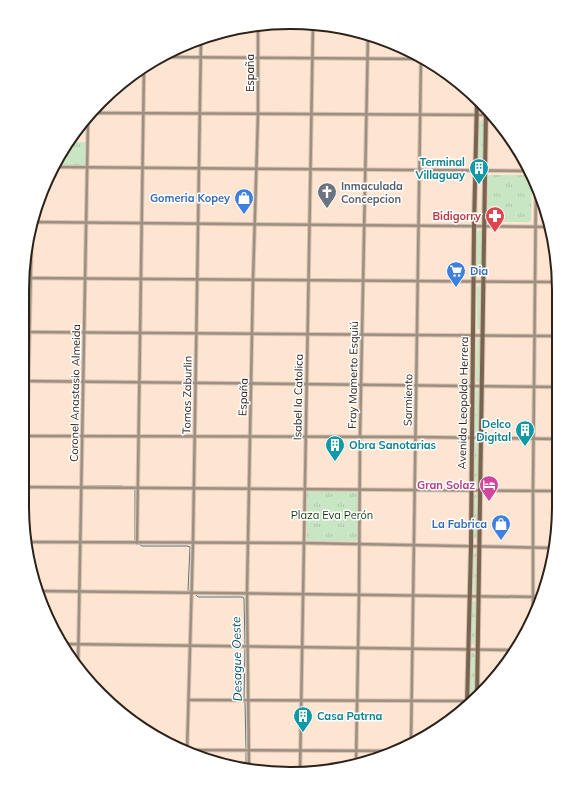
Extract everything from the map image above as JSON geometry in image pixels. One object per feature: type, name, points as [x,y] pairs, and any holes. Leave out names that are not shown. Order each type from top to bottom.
[{"type":"street","name":"Isabel la Catolica","points":[[300,766],[313,30]]},
{"type":"street","name":"España","points":[[249,764],[247,593],[254,224],[258,114],[258,31]]},
{"type":"street","name":"Fray Mamerto Esquiú","points":[[356,758],[360,544],[360,437],[368,41]]},
{"type":"street","name":"Tomas Zaburlin","points":[[187,746],[193,543],[196,280],[201,45]]},
{"type":"street","points":[[174,56],[410,58]]},
{"type":"street","name":"Sarmiento","points":[[411,737],[421,64]]},
{"type":"street","points":[[136,543],[144,74]]},
{"type":"street","name":"Avenida Leopoldo Herrera","points":[[467,698],[471,546],[474,226],[477,108]]},
{"type":"street","points":[[100,112],[484,115]]},
{"type":"street","name":"Avenida Leopoldo Herrera","points":[[477,688],[486,117]]},
{"type":"street","name":"Coronel Anastasio Almeida","points":[[78,658],[88,125]]},
{"type":"street","points":[[60,168],[523,171]]},
{"type":"street","points":[[532,605],[532,490],[534,438],[536,200]]},
{"type":"street","points":[[39,221],[544,227]]},
{"type":"street","points":[[31,254],[29,381],[416,384],[552,387]]},
{"type":"street","points":[[31,278],[141,280],[552,282]]},
{"type":"street","points":[[30,332],[552,336]]},
{"type":"street","points":[[29,436],[552,439]]},
{"type":"street","points":[[29,487],[552,491]]},
{"type":"street","points":[[31,542],[304,543],[549,548]]},
{"type":"street","points":[[43,591],[535,597]]},
{"type":"street","points":[[69,644],[509,650]]},
{"type":"street","points":[[189,700],[248,699],[464,701]]},
{"type":"street","points":[[200,751],[380,751]]},
{"type":"green space","points":[[482,120],[484,122],[483,164],[480,167],[478,164],[479,122]]},
{"type":"green space","points":[[75,142],[86,142],[85,166],[61,166]]},
{"type":"green space","points":[[525,175],[532,189],[531,221],[490,222],[488,220],[488,176]]},
{"type":"green space","points":[[479,230],[482,232],[481,273],[479,275],[477,274],[477,232]]},
{"type":"green space","points":[[479,285],[481,287],[481,328],[479,330],[477,329],[477,287]]},
{"type":"green space","points":[[477,338],[481,340],[480,381],[478,383],[476,381]]},
{"type":"green space","points":[[478,389],[480,391],[480,432],[478,434],[475,432],[476,391]]},
{"type":"green space","points":[[475,442],[479,442],[479,484],[477,486],[474,484]]},
{"type":"green space","name":"Plaza Eva Perón","points":[[308,490],[357,491],[358,538],[356,541],[307,541],[306,494]]},
{"type":"green space","points":[[477,494],[479,496],[479,537],[476,539],[474,538],[474,496]]},
{"type":"green space","points":[[476,549],[478,551],[477,592],[475,594],[473,592],[474,551]]},
{"type":"green space","points":[[475,600],[477,602],[476,643],[473,645],[471,644],[472,602]]},
{"type":"green space","points":[[473,652],[475,654],[475,690],[470,695],[471,654]]},
{"type":"waterway","name":"Desague Oeste","points":[[85,486],[122,486]]},
{"type":"waterway","name":"Desague Oeste","points":[[135,490],[135,541]]},
{"type":"waterway","name":"Desague Oeste","points":[[139,544],[142,546],[190,547],[188,590],[190,591]]},
{"type":"waterway","name":"Desague Oeste","points":[[195,594],[198,597],[243,597],[245,645]]},
{"type":"waterway","name":"Desague Oeste","points":[[244,699],[245,648]]},
{"type":"waterway","name":"Desague Oeste","points":[[245,702],[246,749]]},
{"type":"waterway","name":"Desague Oeste","points":[[246,752],[246,763]]},
{"type":"place","name":"Terminal Villaguay","points":[[479,185]]},
{"type":"place","name":"Inmaculada Concepcion","points":[[327,209]]},
{"type":"place","name":"Gomeria Kopey","points":[[244,215]]},
{"type":"place","name":"Bidigorry","points":[[495,233]]},
{"type":"place","name":"Dia","points":[[456,288]]},
{"type":"place","name":"Delco Digital","points":[[525,447]]},
{"type":"place","name":"Obra Sanotarias","points":[[335,462]]},
{"type":"place","name":"Gran Solaz","points":[[489,502]]},
{"type":"place","name":"La Fabrica","points":[[501,541]]},
{"type":"place","name":"Casa Patrna","points":[[303,733]]}]
